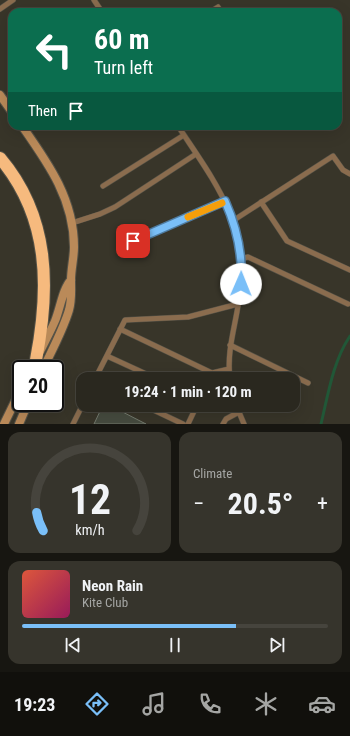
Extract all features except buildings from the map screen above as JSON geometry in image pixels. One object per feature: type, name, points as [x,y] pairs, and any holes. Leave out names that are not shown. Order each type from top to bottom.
[{"type":"highway","points":[[0,158],[21,187],[42,247],[45,290],[38,360]]},
{"type":"street","points":[[0,95],[8,106]]},
{"type":"street","points":[[25,130],[50,165],[63,191],[72,223],[74,246],[71,280],[73,291],[69,310],[40,360]]},
{"type":"street","points":[[39,360],[62,302],[66,285],[71,280]]},
{"type":"street","points":[[4,424],[12,408]]},
{"type":"street","points":[[19,424],[24,412]]},
{"type":"lane","points":[[0,9],[13,0]]},
{"type":"lane","points":[[181,130],[225,201],[234,220],[241,259],[241,276],[238,304],[230,345],[229,372]]},
{"type":"lane","points":[[103,186],[184,135]]},
{"type":"lane","points":[[72,223],[100,214],[115,207],[196,154]]},
{"type":"lane","points":[[234,220],[333,156],[343,170],[350,174]]},
{"type":"lane","points":[[120,246],[225,201]]},
{"type":"lane","points":[[261,202],[287,241],[350,270]]},
{"type":"lane","points":[[241,259],[248,258],[348,304]]},
{"type":"lane","points":[[99,372],[125,320],[188,317],[238,304]]},
{"type":"lane","points":[[120,329],[210,372]]},
{"type":"lane","points":[[230,345],[308,382]]},
{"type":"lane","points":[[107,356],[142,372]]},
{"type":"lane","points":[[216,372],[228,369]]},
{"type":"lane","points":[[73,424],[79,412]]},
{"type":"lane","points":[[158,412],[183,424]]},
{"type":"lane","points":[[188,424],[194,412]]},
{"type":"lane","points":[[223,424],[226,419],[239,412],[244,424]]},
{"type":"waterway","points":[[321,424],[335,367],[350,336]]},
{"type":"slow traffic","points":[[188,217],[222,203]]},
{"type":"route","points":[[133,241],[225,201],[234,220],[238,237],[241,259],[241,284]]}]
